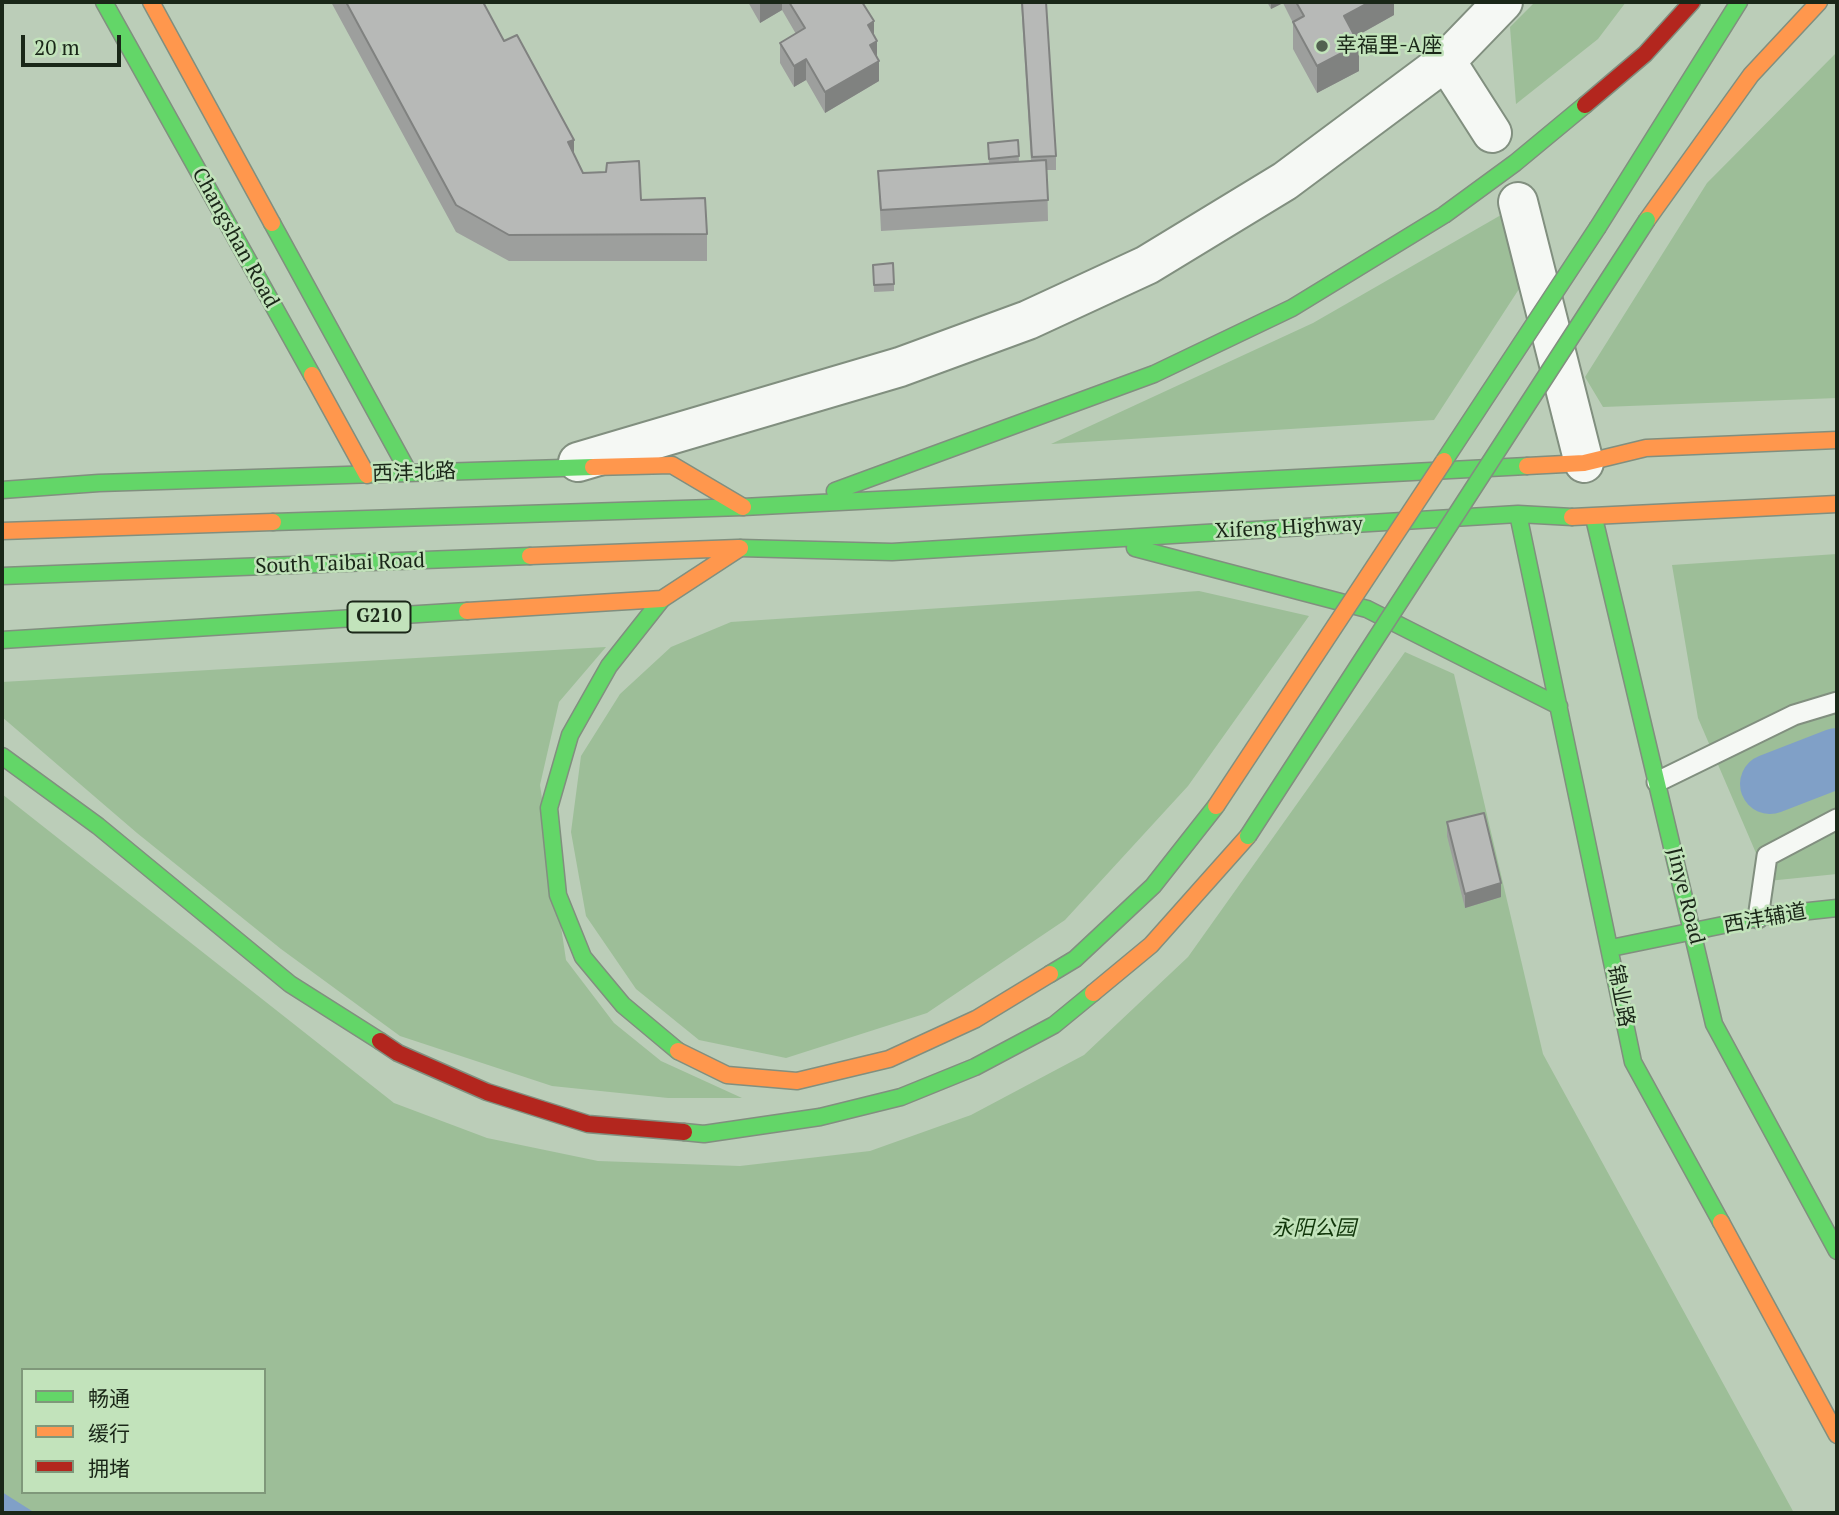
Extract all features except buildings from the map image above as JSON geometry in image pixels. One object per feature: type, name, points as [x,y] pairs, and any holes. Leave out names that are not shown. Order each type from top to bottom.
[{"type":"main road","name":"Changshan Road","points":[[104,2],[367,475]]},
{"type":"main road","name":"Changshan Road","points":[[151,2],[409,473]]},
{"type":"main road","points":[[800,504],[1154,374],[1292,308],[1444,215],[1515,163],[1645,54],[1692,2]]},
{"type":"main road","points":[[740,548],[662,600],[609,666],[570,736],[549,808],[558,895],[583,957],[623,1005],[671,1048],[727,1075],[797,1081],[889,1059],[976,1019],[1075,959],[1153,886],[1216,806],[1598,227],[1740,2]]},
{"type":"main road","points":[[2,756],[98,826],[290,984],[398,1053],[486,1092],[588,1124],[704,1134],[820,1117],[901,1097],[975,1067],[1054,1025],[1151,946],[1248,836],[1647,220],[1751,75],[1819,2]]},
{"type":"main road","points":[[2,531],[743,507],[1584,463],[1646,448],[1837,440]]},
{"type":"main road","name":"西沣北路","points":[[2,490],[99,483],[672,465],[743,507]]},
{"type":"main road","name":"Xifeng Highway","points":[[740,548],[892,552],[1518,514],[1594,517],[1837,504]]},
{"type":"main road","name":"锦业路","points":[[1518,514],[1633,1062],[1837,1435]]},
{"type":"main road","name":"Jinye Road","points":[[1594,517],[1714,1024],[1837,1251]]},
{"type":"main road","points":[[1103,539],[1367,609],[1559,706]]},
{"type":"main road","name":"South Taibai Road","points":[[2,576],[740,548]]},
{"type":"main road","name":"G210","points":[[2,640],[662,600]]},
{"type":"main road","name":"西沣辅道","points":[[1611,948],[1758,918],[1837,908]]},
{"type":"street","points":[[558,469],[901,368],[1028,320],[1147,265],[1285,181],[1446,61],[1503,2]]},
{"type":"street","points":[[1446,61],[1492,133]]},
{"type":"street","points":[[1518,202],[1584,463]]},
{"type":"lane","points":[[1657,782],[1794,715],[1837,702]]},
{"type":"lane","points":[[1758,918],[1767,856],[1837,819]]},
{"type":"green space","points":[[1535,2],[1626,2],[1598,39],[1516,104],[1510,27]]},
{"type":"green space","points":[[1837,52],[1837,398],[1603,407],[1585,377],[1707,183]]},
{"type":"green space","points":[[1501,215],[1519,289],[1434,420],[1051,444],[1313,323]]},
{"type":"green space","points":[[1837,554],[1837,874],[1768,881],[1698,718],[1672,565]]},
{"type":"green space","points":[[1199,591],[1309,616],[1188,786],[1065,920],[927,1013],[786,1058],[699,1040],[636,989],[586,916],[571,832],[581,756],[620,694],[671,647],[731,622]]},
{"type":"green space","points":[[606,647],[559,702],[540,785],[566,960],[614,1023],[661,1061],[742,1098],[668,1098],[552,1086],[400,1036],[281,949],[137,833],[2,717],[2,682]]},
{"type":"green space","name":"永阳公园","points":[[1405,652],[1454,674],[1543,1054],[1794,1513],[2,1513],[2,794],[394,1103],[487,1138],[598,1161],[740,1166],[870,1151],[971,1115],[1084,1055],[1188,957]]},
{"type":"water","points":[[2,1492],[32,1511],[38,1513],[2,1513]]},
{"type":"waterway","points":[[1770,784],[1837,758]]},
{"type":"traffic: fast","points":[[104,2],[312,375]]},
{"type":"traffic: fast","points":[[1598,227],[1739,2]]},
{"type":"traffic: fast","points":[[835,491],[1154,374],[1292,308],[1444,215],[1515,163],[1585,105]]},
{"type":"traffic: fast","points":[[1248,836],[1647,220]]},
{"type":"traffic: fast","points":[[272,223],[409,473]]},
{"type":"traffic: fast","points":[[1444,461],[1598,227]]},
{"type":"traffic: fast","points":[[743,507],[1527,466]]},
{"type":"traffic: fast","points":[[2,490],[99,483],[593,467]]},
{"type":"traffic: fast","points":[[273,522],[743,507]]},
{"type":"traffic: fast","points":[[1518,514],[1633,1062],[1721,1222]]},
{"type":"traffic: fast","points":[[740,548],[892,552],[1518,514],[1572,517]]},
{"type":"traffic: fast","points":[[1594,518],[1714,1024],[1837,1251]]},
{"type":"traffic: fast","points":[[1135,548],[1367,609],[1559,706]]},
{"type":"traffic: fast","points":[[2,576],[530,556]]},
{"type":"traffic: fast","points":[[662,599],[609,666],[570,735],[549,808],[558,895],[583,957],[623,1005],[678,1051]]},
{"type":"traffic: fast","points":[[2,640],[467,611]]},
{"type":"traffic: fast","points":[[2,756],[98,826],[290,984],[380,1041]]},
{"type":"traffic: fast","points":[[1050,974],[1075,959],[1153,886],[1216,806]]},
{"type":"traffic: fast","points":[[1611,948],[1772,915],[1837,908]]},
{"type":"traffic: fast","points":[[684,1132],[704,1134],[820,1117],[901,1097],[975,1067],[1054,1025],[1093,993]]},
{"type":"traffic: slow","points":[[151,2],[272,223]]},
{"type":"traffic: slow","points":[[1647,220],[1751,75],[1819,2]]},
{"type":"traffic: slow","points":[[312,375],[367,475]]},
{"type":"traffic: slow","points":[[1527,466],[1584,463],[1646,448],[1837,440]]},
{"type":"traffic: slow","points":[[1216,806],[1444,461]]},
{"type":"traffic: slow","points":[[593,467],[672,465],[743,507]]},
{"type":"traffic: slow","points":[[1572,517],[1837,504]]},
{"type":"traffic: slow","points":[[2,531],[273,522]]},
{"type":"traffic: slow","points":[[530,556],[738,548]]},
{"type":"traffic: slow","points":[[467,611],[662,599],[740,548]]},
{"type":"traffic: slow","points":[[1093,993],[1151,945],[1248,836]]},
{"type":"traffic: slow","points":[[678,1051],[727,1075],[797,1081],[889,1059],[976,1019],[1050,974]]},
{"type":"traffic: slow","points":[[1721,1222],[1837,1435]]},
{"type":"traffic: jam","points":[[1585,105],[1645,54],[1692,2]]},
{"type":"traffic: jam","points":[[380,1041],[398,1053],[487,1092],[588,1124],[684,1132]]},
{"type":"place","name":"幸福里-A座","points":[[1322,46]]}]
